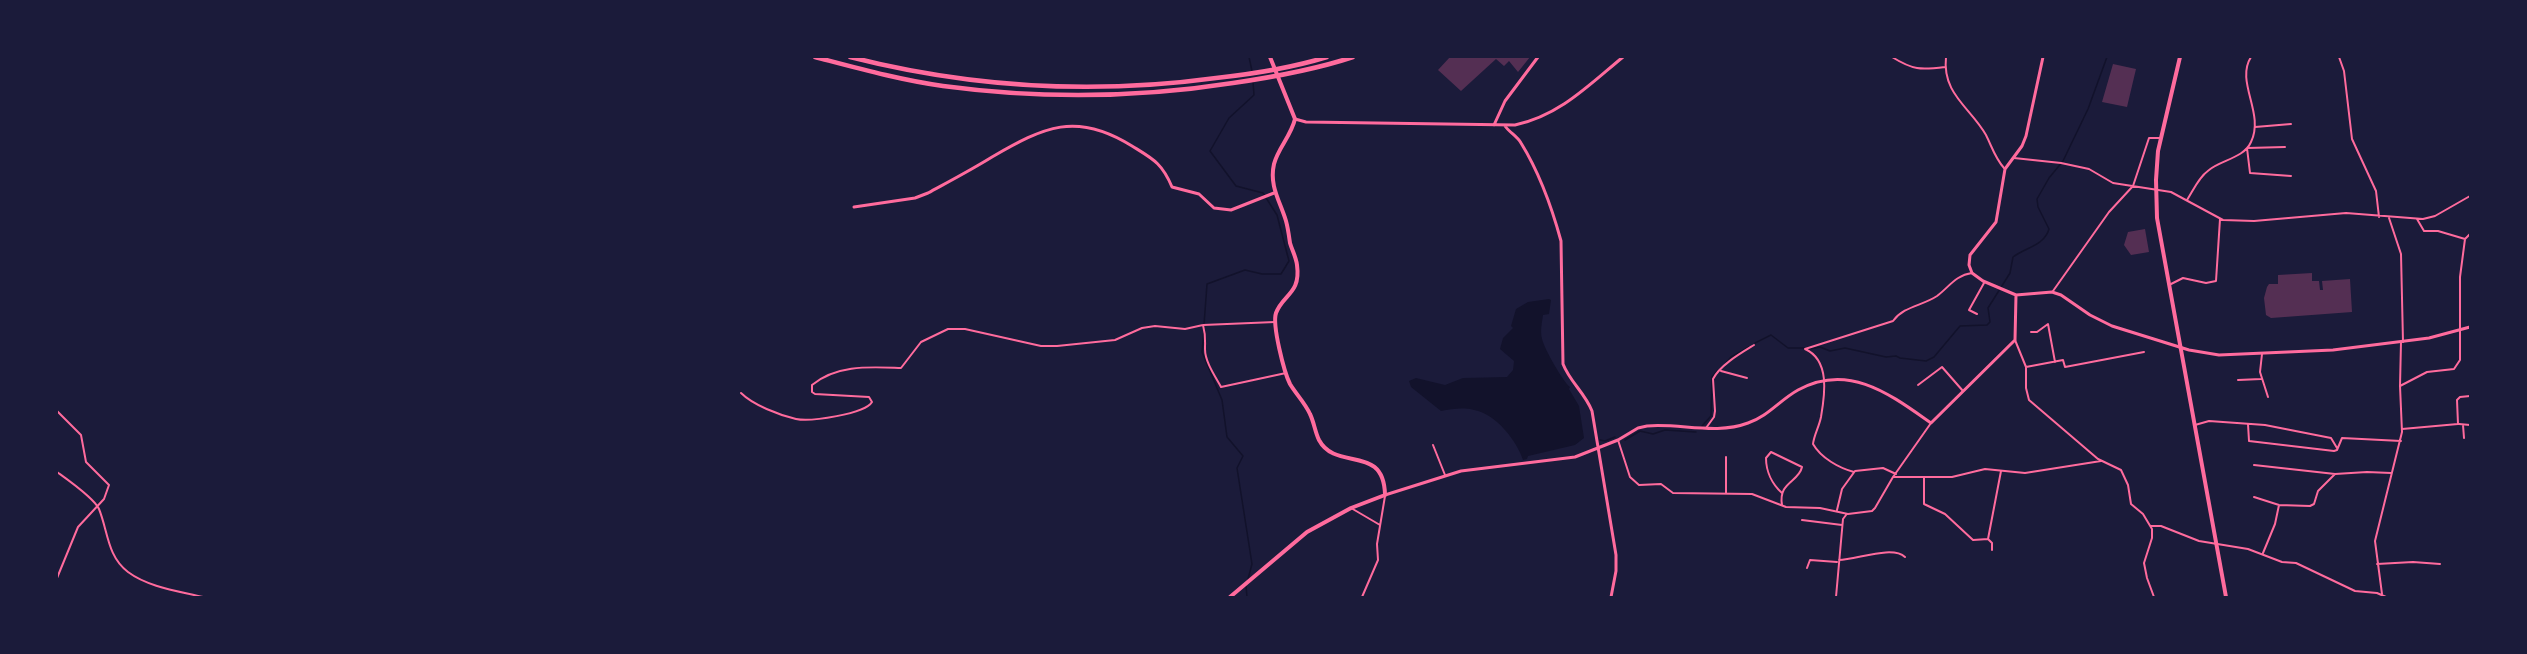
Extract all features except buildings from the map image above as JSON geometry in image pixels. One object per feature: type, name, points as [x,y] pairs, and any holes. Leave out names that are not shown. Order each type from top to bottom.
[{"type":"highway","points":[[815,57],[943,86],[1020,93],[1114,94],[1200,88],[1301,71],[1353,57]]},
{"type":"highway","points":[[850,57],[942,77],[1019,85],[1113,87],[1199,81],[1299,65],[1327,57]]},
{"type":"main road","points":[[1230,597],[1307,532],[1351,508],[1385,495],[1382,474],[1374,465],[1338,454],[1326,448],[1320,441],[1312,417],[1286,373],[1275,322],[1279,308],[1292,293],[1297,277],[1297,265],[1287,223],[1274,193],[1274,166],[1277,154],[1293,127],[1295,119],[1270,57]]},
{"type":"main road","points":[[2180,57],[2160,138],[2156,190],[2157,218],[2226,597]]},
{"type":"street","points":[[1494,125],[1505,101],[1538,57]]},
{"type":"street","points":[[1295,119],[1306,122],[1505,126],[1529,122],[1546,117],[1563,106],[1623,57]]},
{"type":"street","points":[[1892,57],[1911,68],[1921,70],[1945,67]]},
{"type":"street","points":[[1946,57],[1945,67],[1957,101],[1985,135],[1993,153],[2005,169]]},
{"type":"street","points":[[2043,57],[2026,136],[2005,169],[1998,217],[1993,227],[1970,255],[1969,265],[1972,273],[1984,282],[2016,295],[2052,292],[2106,323],[2181,348],[2219,355],[2333,351],[2402,342],[2470,327]]},
{"type":"street","points":[[2187,200],[2207,171],[2247,148],[2252,140],[2255,127],[2253,104],[2245,73],[2251,57]]},
{"type":"street","points":[[2339,57],[2344,71],[2352,139],[2376,191],[2379,217]]},
{"type":"street","points":[[2255,127],[2291,124]]},
{"type":"street","points":[[854,207],[915,198],[1039,132],[1073,126],[1095,128],[1117,136],[1158,162],[1164,168],[1172,187],[1199,194],[1214,208],[1231,210],[1274,193]]},
{"type":"street","points":[[1505,126],[1520,140],[1556,221],[1563,253],[1563,364],[1570,378],[1588,400],[1592,411],[1616,555],[1615,580],[1611,597]]},
{"type":"street","points":[[2052,292],[2116,203],[2133,186],[2149,138],[2160,138]]},
{"type":"street","points":[[2247,148],[2285,147]]},
{"type":"street","points":[[2247,148],[2250,173],[2292,176]]},
{"type":"street","points":[[2014,158],[2063,163],[2095,170],[2113,183],[2170,192],[2220,219],[2254,221],[2346,213],[2417,219],[2435,216],[2470,196]]},
{"type":"street","points":[[2382,594],[2375,541],[2401,441],[2402,429],[2401,254],[2389,218]]},
{"type":"street","points":[[2169,285],[2182,278],[2206,283],[2216,281],[2220,219]]},
{"type":"street","points":[[2417,219],[2424,231],[2438,231],[2465,239]]},
{"type":"street","points":[[2400,386],[2427,372],[2455,368],[2460,358],[2461,270],[2465,239],[2470,234]]},
{"type":"street","points":[[1896,474],[1883,468],[1854,472],[1820,454],[1812,444],[1821,417],[1824,381],[1823,368],[1813,353],[1805,349],[1893,321],[1900,312],[1935,297],[1961,275],[1972,273]]},
{"type":"street","points":[[1977,314],[1969,310],[1984,282]]},
{"type":"street","points":[[2016,295],[2015,340],[2026,367],[2026,388],[2029,400],[2101,461],[2121,470],[2128,485],[2131,504],[2144,514],[2151,526],[2152,538],[2144,563],[2154,597]]},
{"type":"street","points":[[741,393],[757,403],[798,420],[837,416],[866,409],[871,405],[872,400],[841,394],[814,394],[811,389],[815,382],[840,371],[864,366],[901,368],[921,342],[948,328],[965,329],[1041,346],[1057,346],[1115,340],[1142,328],[1155,326],[1185,329],[1203,325],[1275,322]]},
{"type":"street","points":[[2031,332],[2037,332],[2048,324],[2055,362]]},
{"type":"street","points":[[1203,325],[1207,341],[1205,349],[1207,357],[1221,387],[1286,373]]},
{"type":"street","points":[[1618,440],[1634,483],[1661,484],[1673,493],[1752,494],[1782,506],[1848,514],[1872,511],[1883,498],[1893,477],[1931,423],[2015,340]]},
{"type":"street","points":[[1706,428],[1714,417],[1713,379],[1736,356],[1754,345]]},
{"type":"street","points":[[2026,367],[2063,360],[2065,367],[2144,352]]},
{"type":"street","points":[[2262,354],[2259,365],[2261,379],[2268,397]]},
{"type":"street","points":[[1918,385],[1942,367],[1963,391]]},
{"type":"street","points":[[1720,371],[1747,378]]},
{"type":"street","points":[[2238,380],[2261,379]]},
{"type":"street","points":[[1362,597],[1378,560],[1377,544],[1385,495],[1444,475],[1575,457],[1647,426],[1706,428],[1749,423],[1799,390],[1824,381],[1844,380],[1881,389],[1931,423]]},
{"type":"street","points":[[2458,424],[2457,400],[2460,397],[2470,396]]},
{"type":"street","points":[[57,411],[81,435],[86,462],[109,485],[109,491],[98,507],[78,527],[57,578]]},
{"type":"street","points":[[2195,425],[2209,421],[2288,428],[2331,438],[2338,448]]},
{"type":"street","points":[[2248,424],[2248,441],[2334,451],[2338,448],[2340,439],[2344,438],[2401,441]]},
{"type":"street","points":[[2402,429],[2458,424],[2470,426]]},
{"type":"street","points":[[2463,425],[2463,438]]},
{"type":"street","points":[[1433,445],[1444,475]]},
{"type":"street","points":[[1782,493],[1772,482],[1765,461],[1771,452],[1802,467],[1801,472],[1789,481],[1782,493],[1782,506]]},
{"type":"street","points":[[1726,457],[1726,494]]},
{"type":"street","points":[[1893,477],[1952,477],[1985,469],[2021,473],[2101,461]]},
{"type":"street","points":[[2254,465],[2335,474],[2391,473]]},
{"type":"street","points":[[1988,539],[2001,471]]},
{"type":"street","points":[[57,472],[98,507],[106,538],[120,565],[128,572],[153,584],[203,597]]},
{"type":"street","points":[[1836,512],[1842,489],[1854,472]]},
{"type":"street","points":[[2254,497],[2279,505],[2312,505],[2318,491],[2335,474]]},
{"type":"street","points":[[1924,478],[1923,501],[1926,506],[1945,514],[1972,540],[1988,539]]},
{"type":"street","points":[[2262,553],[2272,532],[2279,505]]},
{"type":"street","points":[[1351,508],[1380,525]]},
{"type":"street","points":[[1836,597],[1842,525],[1844,517],[1848,514]]},
{"type":"street","points":[[1802,520],[1842,525]]},
{"type":"street","points":[[2151,526],[2161,526],[2199,541],[2262,553],[2282,562],[2296,564],[2363,595],[2382,594],[2386,597]]},
{"type":"street","points":[[1988,539],[1992,543],[1992,550]]},
{"type":"street","points":[[1807,568],[1810,560],[1838,561],[1887,553],[1902,554],[1905,557]]},
{"type":"street","points":[[2377,564],[2440,564]]},
{"type":"shaded area","points":[[1551,300],[1549,314],[1543,315],[1542,339],[1579,406],[1584,438],[1575,445],[1528,456],[1523,460],[1505,429],[1490,417],[1466,409],[1441,411],[1411,387],[1409,381],[1416,378],[1445,385],[1463,378],[1507,377],[1513,370],[1514,361],[1500,349],[1503,338],[1513,328],[1511,326],[1516,309],[1528,302]]},
{"type":"waterway","points":[[1249,57],[1252,71]]},
{"type":"waterway","points":[[1809,349],[1820,347],[1830,351],[1845,348],[1886,357],[1896,356],[1926,361],[1934,357],[1960,326],[1987,325],[1990,322],[1988,308],[2010,273],[2013,257],[2039,243],[2047,235],[2049,229],[2038,207],[2037,199],[2049,178],[2063,161],[2088,109],[2107,57]]},
{"type":"waterway","points":[[1204,325],[1207,284],[1245,270],[1262,274],[1281,274],[1289,261],[1277,215],[1263,193],[1236,186],[1210,151],[1229,118],[1254,95],[1253,82]]},
{"type":"waterway","points":[[1204,330],[1202,352],[1222,400],[1227,437],[1243,456],[1237,468],[1252,564],[1248,579]]},
{"type":"waterway","points":[[1755,343],[1771,335],[1788,348],[1804,348]]},
{"type":"waterway","points":[[1726,363],[1731,357],[1749,347]]},
{"type":"waterway","points":[[1702,426],[1711,416],[1712,377],[1718,370]]},
{"type":"waterway","points":[[1625,440],[1640,431],[1653,434],[1665,430],[1696,432]]},
{"type":"waterway","points":[[1600,440],[1605,441],[1615,437]]},
{"type":"waterway","points":[[1246,586],[1247,597]]}]
